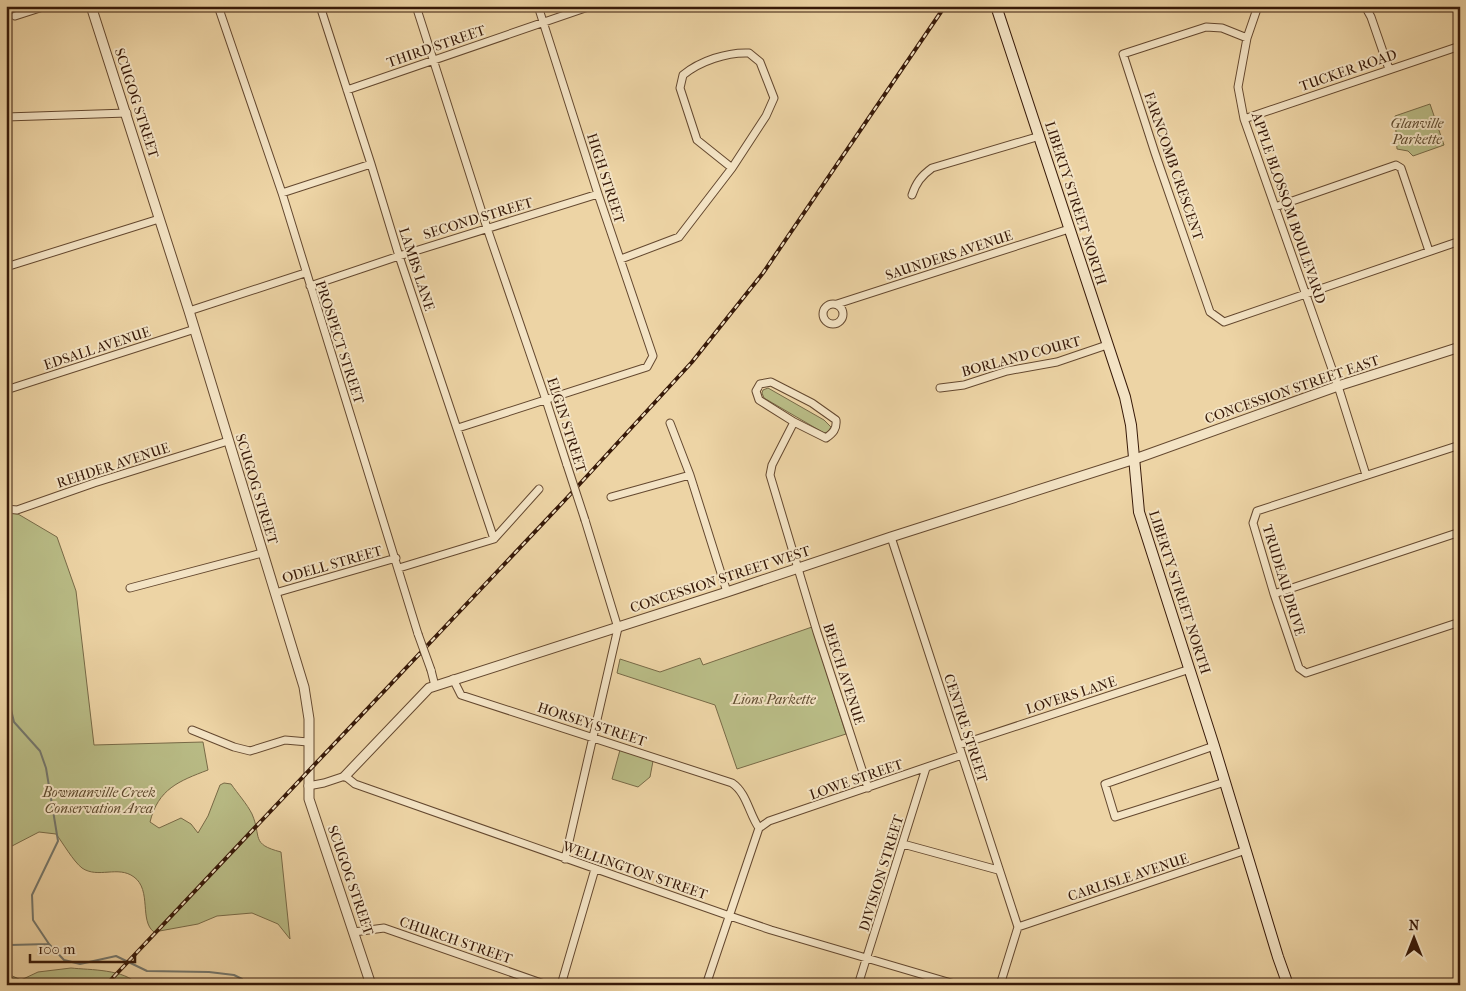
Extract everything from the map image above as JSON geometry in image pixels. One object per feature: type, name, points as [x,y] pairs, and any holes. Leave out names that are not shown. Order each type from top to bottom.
[{"type":"main road","name":"LIBERTY STREET NORTH","points":[[996,6],[1125,397],[1131,425],[1139,512],[1190,668],[1288,985]]},
{"type":"street","points":[[15,16],[46,6]]},
{"type":"street","name":"SCUGOG STREET","points":[[91,6],[195,329],[304,687],[309,719],[309,799],[371,985]]},
{"type":"street","name":"PROSPECT STREET","points":[[218,6],[282,193],[305,273],[435,686]]},
{"type":"street","name":"LAMBS LANE","points":[[320,6],[371,164],[398,256],[458,428],[494,539]]},
{"type":"street","name":"ELGIN STREET","points":[[416,6],[487,228],[585,520],[618,628],[565,859]]},
{"type":"street","name":"HIGH STREET","points":[[538,6],[598,194],[653,356],[647,367],[546,400]]},
{"type":"street","name":"THIRD STREET","points":[[347,90],[591,6]]},
{"type":"street","name":"APPLE BLOSSOM BOULEVARD","points":[[1258,6],[1247,38],[1238,87],[1244,119],[1338,386],[1366,475]]},
{"type":"street","points":[[1365,6],[1371,17],[1389,69]]},
{"type":"street","name":"FARNCOMB CRESCENT","points":[[1247,38],[1222,28],[1206,27],[1123,54],[1210,312],[1224,322],[1305,295]]},
{"type":"street","name":"TUCKER ROAD","points":[[1244,119],[1460,46]]},
{"type":"street","points":[[620,260],[679,237],[732,168],[766,116],[774,98],[760,62],[749,52],[737,52],[693,67],[683,75],[680,88],[697,140],[732,168]]},
{"type":"street","points":[[6,117],[126,113]]},
{"type":"street","points":[[912,196],[922,175],[932,168],[1040,136]]},
{"type":"street","points":[[282,193],[371,164]]},
{"type":"street","points":[[1275,207],[1396,165],[1401,168],[1430,251]]},
{"type":"street","name":"SECOND STREET","points":[[310,286],[398,256],[598,194]]},
{"type":"street","points":[[6,266],[159,219]]},
{"type":"street","name":"SAUNDERS AVENUE","points":[[837,304],[1069,229]]},
{"type":"street","points":[[1305,295],[1460,240]]},
{"type":"street","points":[[189,311],[305,273]]},
{"type":"street","name":"EDSALL AVENUE","points":[[6,390],[195,329]]},
{"type":"street","name":"BORLAND COURT","points":[[940,388],[964,385],[1007,371],[1056,362],[1108,345]]},
{"type":"street","name":"CONCESSION STREET EAST","points":[[1135,459],[1338,386],[1460,347]]},
{"type":"street","points":[[771,382],[812,403],[836,420],[836,426],[833,432],[826,438],[794,422],[759,400],[756,391],[760,384],[771,382]]},
{"type":"street","points":[[458,428],[546,400]]},
{"type":"street","name":"BEECH AVENUE","points":[[794,422],[772,465],[770,475],[868,788]]},
{"type":"street","points":[[670,423],[690,475],[727,592]]},
{"type":"street","name":"REHDER AVENUE","points":[[6,509],[17,510],[94,483],[228,441]]},
{"type":"street","name":"TRUDEAU DRIVE","points":[[1460,445],[1257,511],[1253,523],[1299,668],[1306,673],[1460,622]]},
{"type":"street","name":"CONCESSION STREET WEST","points":[[345,776],[429,688],[1135,459]]},
{"type":"street","points":[[611,497],[690,475]]},
{"type":"street","points":[[494,539],[539,489]]},
{"type":"street","points":[[1274,594],[1460,532]]},
{"type":"street","name":"CENTRE STREET","points":[[891,537],[1018,927]]},
{"type":"street","name":"ODELL STREET","points":[[399,568],[494,539]]},
{"type":"street","points":[[130,588],[262,553]]},
{"type":"street","name":"ODELL STREET","points":[[275,593],[396,558]]},
{"type":"street","name":"LOVERS LANE","points":[[959,745],[1190,668]]},
{"type":"street","name":"HORSEY STREET","points":[[453,680],[461,695],[732,783],[740,788],[753,819],[759,828]]},
{"type":"street","points":[[192,730],[234,747],[250,751],[285,740],[308,742]]},
{"type":"street","points":[[1214,746],[1105,784],[1110,801],[1115,817],[1225,782]]},
{"type":"street","name":"LOWE STREET","points":[[759,828],[769,821],[962,755]]},
{"type":"street","name":"DIVISION STREET","points":[[858,985],[926,768]]},
{"type":"street","points":[[308,786],[345,776]]},
{"type":"street","name":"WELLINGTON STREET","points":[[345,776],[355,784],[730,916],[958,985]]},
{"type":"street","points":[[706,985],[759,828]]},
{"type":"street","points":[[903,844],[998,870]]},
{"type":"street","name":"CARLISLE AVENUE","points":[[1018,927],[1246,850]]},
{"type":"street","points":[[561,985],[595,869]]},
{"type":"street","points":[[1000,985],[1018,927]]},
{"type":"street","name":"CHURCH STREET","points":[[354,932],[384,928],[547,985]]},
{"type":"green space","name":"Glanville Parkette","points":[[1430,104],[1444,145],[1413,156],[1408,151],[1397,149],[1395,116]]},
{"type":"green space","points":[[768,388],[824,420],[831,427],[828,432],[824,433],[764,398],[763,390]]},
{"type":"green space","name":"Bowmanville Creek Conservation Area","points":[[6,512],[18,514],[57,537],[76,591],[94,745],[203,742],[208,770],[188,778],[164,794],[158,802],[150,822],[159,828],[181,818],[191,824],[198,833],[208,816],[220,785],[224,783],[231,784],[252,814],[261,843],[281,852],[290,939],[278,924],[252,913],[217,916],[198,924],[154,932],[147,921],[143,890],[134,877],[121,872],[95,872],[82,868],[56,834],[39,832],[12,846],[6,847]]},
{"type":"green space","name":"Lions Parkette","points":[[812,627],[846,734],[737,769],[715,705],[617,673],[620,659],[660,672],[700,658],[703,665]]},
{"type":"green space","points":[[620,750],[653,761],[650,777],[638,787],[612,779]]},
{"type":"green space","points":[[71,968],[116,973],[125,976],[138,985],[6,985],[6,973],[21,980],[38,972]]},
{"type":"waterway","points":[[6,689],[14,722],[40,751],[46,768],[58,841],[32,895],[33,920],[49,944],[64,960],[80,964],[116,956],[147,971],[209,972],[234,975],[242,979],[245,985]]},
{"type":"waterway","points":[[6,947],[10,945],[49,944]]},
{"type":"railway","points":[[106,985],[565,500],[692,362],[763,273],[945,6]]}]
